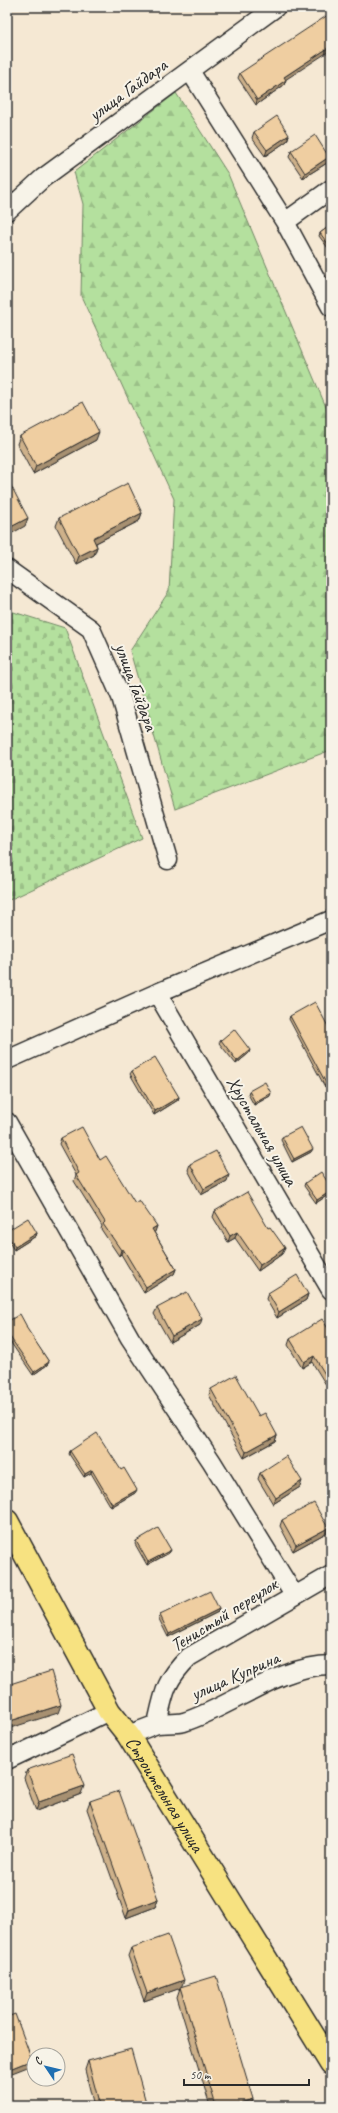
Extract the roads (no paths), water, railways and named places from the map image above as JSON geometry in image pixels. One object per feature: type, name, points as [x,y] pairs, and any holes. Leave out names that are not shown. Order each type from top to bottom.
[{"type":"main road","name":"Строительная улица","points":[[7,1521],[109,1710],[128,1734],[331,2064]]},
{"type":"street","name":"улица Гайдара","points":[[7,211],[43,178],[276,7]]},
{"type":"street","points":[[190,71],[285,222],[331,307]]},
{"type":"street","points":[[285,222],[331,189]]},
{"type":"street","name":"улица Гайдара","points":[[7,569],[91,629],[121,697],[168,860]]},
{"type":"street","points":[[7,1060],[157,993],[330,923]]},
{"type":"street","name":"Хрустальная улица","points":[[157,993],[331,1290]]},
{"type":"street","points":[[7,1122],[130,1338],[212,1462],[294,1595]]},
{"type":"street","name":"Тенистый переулок","points":[[157,1724],[164,1689],[174,1673],[189,1657],[331,1575]]},
{"type":"street","name":"улица Куприна","points":[[157,1724],[183,1722],[291,1673],[320,1665],[331,1665]]},
{"type":"street","points":[[7,1760],[109,1710]]},
{"type":"street","points":[[128,1734],[157,1724]]}]
